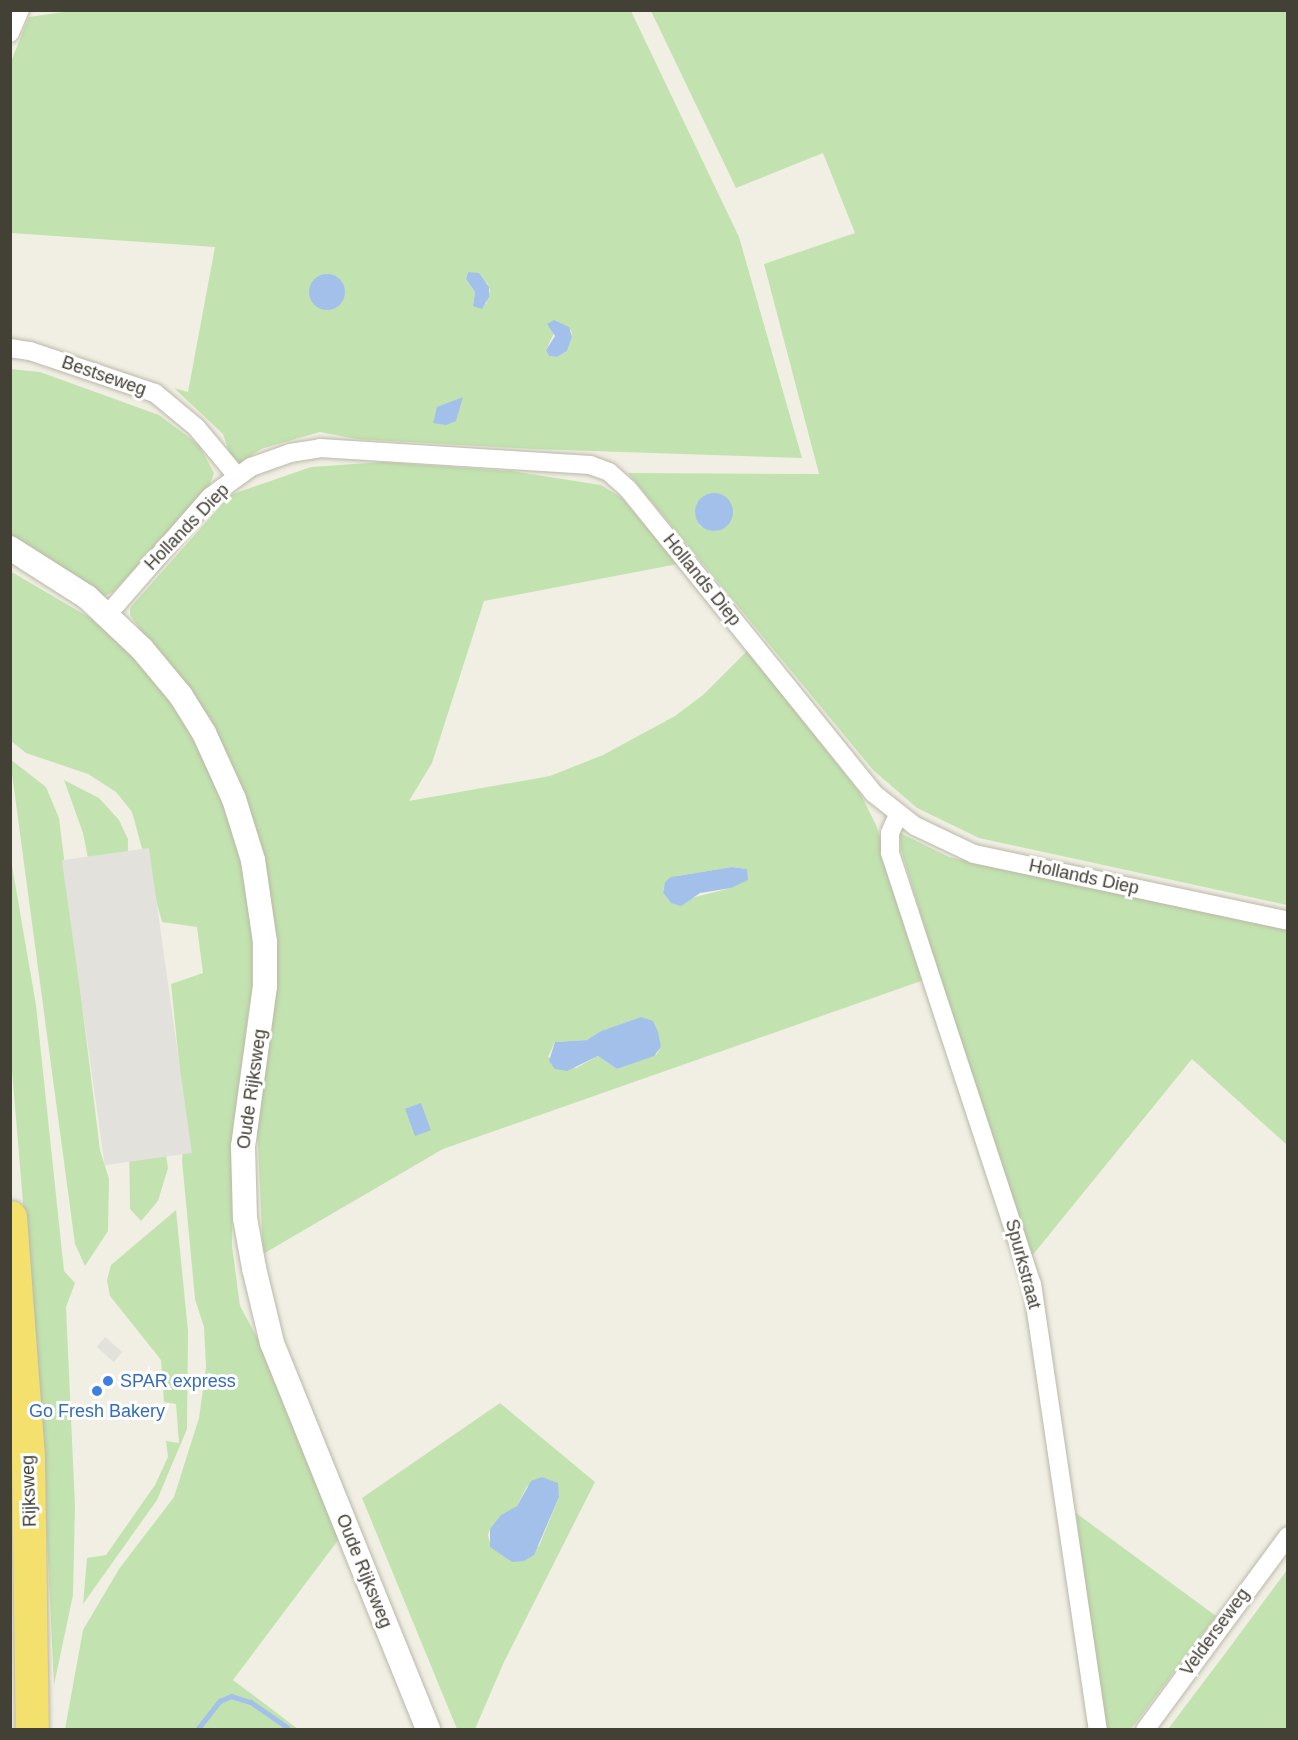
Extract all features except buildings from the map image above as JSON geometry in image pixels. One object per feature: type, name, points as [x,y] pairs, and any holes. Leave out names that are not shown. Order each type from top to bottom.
[{"type":"highway","name":"Rijksweg","points":[[10,1217],[28,1457],[32,1730]]},
{"type":"street","points":[[10,33],[20,10]]},
{"type":"street","name":"Bestseweg","points":[[10,348],[30,351],[155,393],[196,427],[237,476]]},
{"type":"street","name":"Hollands Diep","points":[[108,614],[210,497],[237,476],[271,459],[320,448],[590,465],[609,472],[628,489],[873,793],[898,815],[938,839],[974,854],[1287,921]]},
{"type":"street","name":"Oude Rijksweg","points":[[10,548],[66,581],[108,614],[181,696],[219,762],[247,834],[265,942],[263,1008],[243,1147],[245,1218],[254,1268],[272,1343],[428,1730]]},
{"type":"street","name":"Spurkstraat","points":[[898,815],[890,833],[890,853],[1032,1284],[1098,1730]]},
{"type":"street","name":"Velderseweg","points":[[1145,1730],[1287,1536]]},
{"type":"green space","points":[[70,11],[631,11],[739,237],[802,458],[533,449],[356,439],[320,432],[261,449],[234,467],[223,434],[174,388],[188,392],[215,247],[11,233],[10,64],[29,17]],"holes":[[[468,272],[487,283],[490,290],[486,304],[473,306],[475,292],[466,279]],[[571,330],[572,337],[567,351],[557,357],[549,356],[546,350],[554,333]]]},
{"type":"green space","points":[[651,11],[1287,11],[1287,905],[979,838],[917,808],[873,770],[628,473],[819,474],[764,264],[855,233],[823,153],[736,188]],"holes":[[[711,493],[723,496],[731,504],[716,531],[700,526],[695,515],[701,498]]]},
{"type":"green space","points":[[11,369],[40,372],[159,415],[199,445],[214,473],[208,490],[113,592],[103,597],[11,540]]},
{"type":"green space","points":[[383,462],[511,471],[601,485],[622,498],[678,564],[484,601],[432,763],[409,801],[550,776],[603,755],[675,716],[703,695],[748,650],[860,793],[876,825],[924,980],[443,1149],[263,1254],[257,1125],[274,1010],[265,881],[158,654],[130,615],[130,608],[230,495],[311,467]],"holes":[[[732,867],[747,869],[731,888],[671,903],[663,893],[664,886],[677,876]],[[641,1017],[661,1047],[657,1054],[617,1069],[598,1056],[576,1068],[548,1057],[555,1042],[587,1040],[601,1031]]]},
{"type":"green space","points":[[10,571],[109,629],[143,665],[174,705],[205,761],[238,843],[252,935],[252,987],[233,1126],[232,1246],[240,1306],[268,1357],[342,1535],[233,1680],[298,1729],[65,1729],[83,1630],[119,1569],[174,1497],[199,1418],[206,1367],[204,1327],[195,1299],[182,1160],[185,1120],[171,984],[203,973],[197,927],[162,922],[132,812],[116,792],[88,774],[26,753],[11,741]]},
{"type":"green space","points":[[10,759],[46,787],[59,818],[100,1150],[109,1179],[108,1231],[85,1266],[75,1244]]},
{"type":"green space","points":[[64,780],[99,798],[119,820],[128,839],[127,904],[168,1168],[158,1201],[141,1221],[130,1209],[129,1135],[98,909],[83,833]]},
{"type":"green space","points":[[900,833],[949,857],[1287,928],[1287,1145],[1192,1059],[1027,1262],[901,850]]},
{"type":"green space","points":[[10,854],[36,1005],[64,1271],[75,1283],[66,1307],[75,1506],[73,1595],[54,1685],[42,1430],[11,1059]]},
{"type":"green space","points":[[176,1210],[188,1331],[187,1429],[157,1500],[83,1604],[87,1558],[106,1555],[155,1485],[168,1457],[166,1441],[179,1443],[176,1404],[164,1402],[161,1360],[110,1296],[107,1280],[111,1265]]},
{"type":"green space","points":[[500,1403],[595,1482],[504,1662],[475,1729],[457,1729],[362,1498]],"holes":[[[527,1486],[559,1497],[539,1546],[512,1562],[491,1547],[488,1535],[490,1529],[517,1506]]]},
{"type":"green space","points":[[1076,1513],[1216,1616],[1131,1729],[1104,1729]]},
{"type":"green space","points":[[1287,1570],[1287,1729],[1168,1729],[1227,1651]]},
{"type":"shaded area","points":[[149,848],[192,1153],[105,1165],[62,860]]},
{"type":"shaded area","points":[[105,1337],[122,1352],[114,1362],[96,1347]]},
{"type":"water","points":[[468,272],[479,273],[489,287],[489,297],[482,309],[473,306],[475,292],[466,279]]},
{"type":"water","points":[[327,274],[339,280],[345,292],[339,304],[327,310],[315,304],[309,292],[315,280]]},
{"type":"water","points":[[554,320],[569,327],[572,337],[567,351],[557,357],[549,356],[546,350],[555,336],[547,324]]},
{"type":"water","points":[[463,397],[456,421],[446,425],[433,423],[437,407]]},
{"type":"water","points":[[714,493],[721,494],[727,499],[732,505],[732,519],[727,525],[721,530],[714,531],[707,530],[701,525],[696,519],[695,512],[696,505],[701,499],[707,494]]},
{"type":"water","points":[[732,867],[747,869],[748,880],[731,888],[700,893],[681,906],[671,903],[663,893],[665,882],[671,877]]},
{"type":"water","points":[[641,1017],[653,1021],[658,1032],[661,1047],[654,1056],[617,1069],[598,1056],[567,1071],[555,1069],[549,1061],[555,1042],[587,1040],[601,1031]]},
{"type":"water","points":[[421,1103],[431,1130],[415,1136],[405,1109]]},
{"type":"water","points":[[542,1477],[558,1483],[559,1497],[534,1555],[524,1561],[512,1562],[490,1547],[490,1529],[501,1515],[517,1506],[531,1481]]},
{"type":"waterway","points":[[197,1730],[220,1701],[231,1696],[251,1702],[287,1727]]},
{"type":"place","name":"SPAR express","points":[[108,1381]]},
{"type":"place","name":"Go Fresh Bakery","points":[[97,1391]]}]
